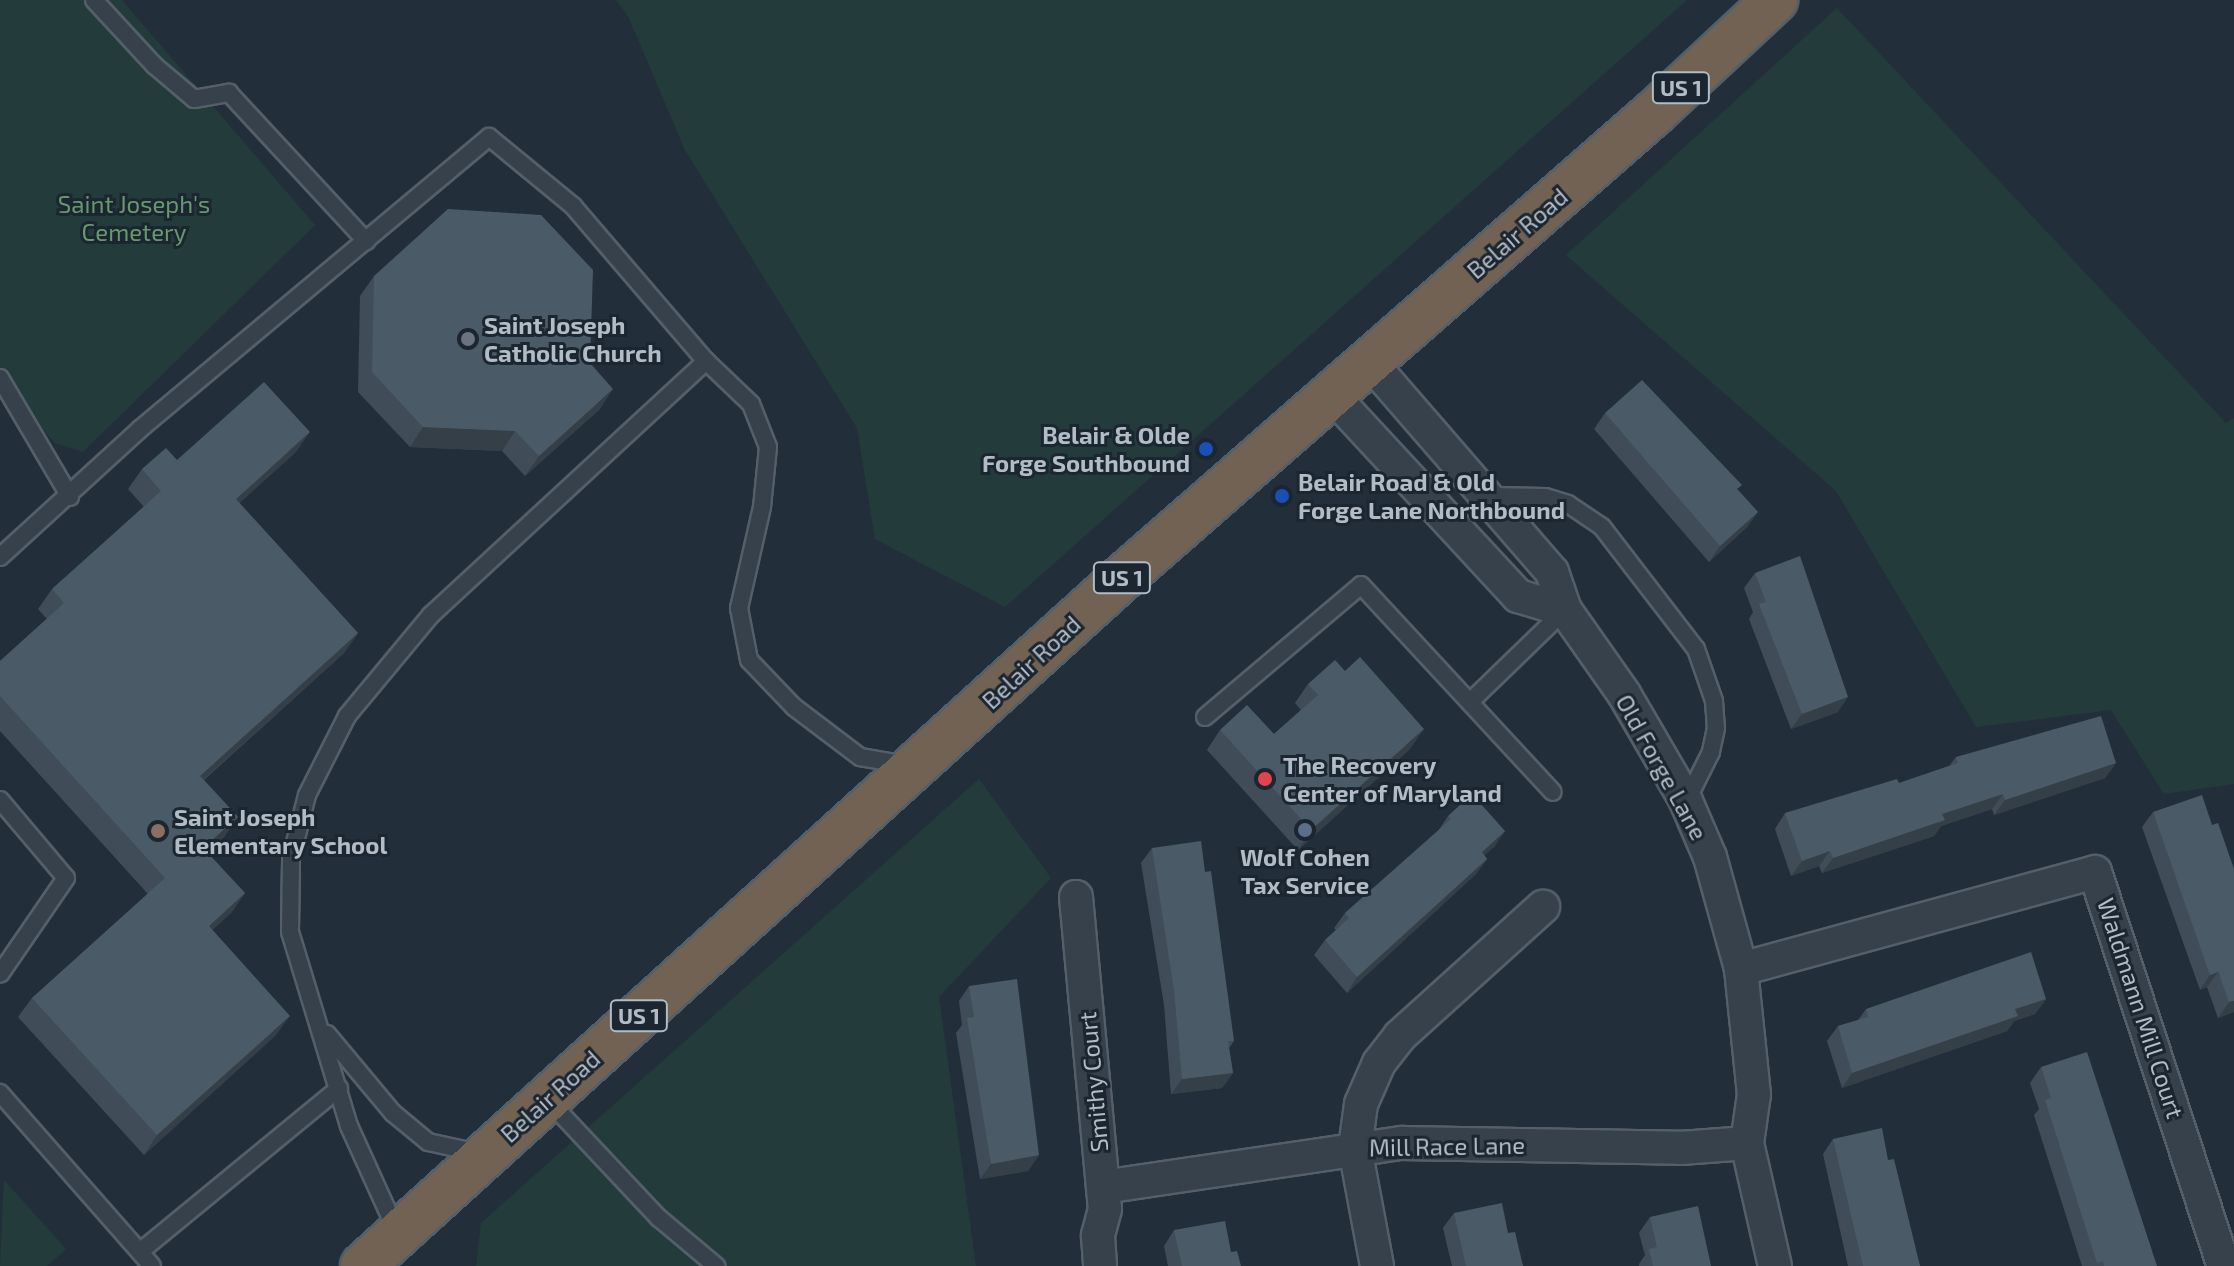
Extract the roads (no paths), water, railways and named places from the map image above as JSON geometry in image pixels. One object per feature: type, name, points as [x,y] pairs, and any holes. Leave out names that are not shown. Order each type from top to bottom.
[{"type":"highway","name":"Belair Road","points":[[363,1266],[1122,578],[1370,362],[1775,0]]},
{"type":"street","name":"Old Forge Lane","points":[[1370,362],[1552,572],[1565,610],[1624,694],[1686,802],[1710,857],[1741,969],[1754,1081],[1747,1143],[1775,1266]]},
{"type":"street","points":[[1332,395],[1518,596],[1565,610]]},
{"type":"street","name":"Waldmann Mill Court","points":[[1741,969],[2095,872],[2224,1266]]},
{"type":"street","name":"Smithy Court","points":[[1076,897],[1103,1187],[1100,1266]]},
{"type":"street","points":[[1377,1266],[1355,1148],[1361,1104],[1379,1063],[1400,1036],[1543,907]]},
{"type":"street","name":"Mill Race Lane","points":[[1103,1187],[1402,1143],[1681,1148],[1747,1143]]},
{"type":"lane","points":[[94,0],[194,99],[229,93],[366,241]]},
{"type":"lane","points":[[0,557],[70,497],[140,429],[489,137],[573,206],[706,361],[751,404],[768,447],[762,507],[739,608],[749,660],[784,699],[860,757],[917,767]]},
{"type":"lane","points":[[398,1234],[349,1126],[323,1028],[290,932],[291,858],[307,795],[347,716],[431,615],[706,361]]},
{"type":"lane","points":[[0,378],[70,497]]},
{"type":"lane","points":[[1485,496],[1545,497],[1568,504],[1602,527],[1696,649],[1714,701],[1716,728],[1711,752],[1686,802]]},
{"type":"lane","points":[[1205,717],[1361,585],[1553,792]]},
{"type":"lane","points":[[1471,701],[1565,610]]},
{"type":"lane","points":[[0,800],[66,878],[0,974]]},
{"type":"lane","points":[[323,1028],[393,1113],[428,1142],[485,1154]]},
{"type":"lane","points":[[142,1250],[339,1088]]},
{"type":"lane","points":[[0,1093],[142,1250],[152,1266]]},
{"type":"lane","points":[[547,1099],[659,1218],[716,1266]]},
{"type":"place","name":"Saint Joseph Catholic Church","points":[[468,339]]},
{"type":"place","name":"Belair & Olde Forge Southbound","points":[[1206,449]]},
{"type":"place","name":"Belair Road & Old Forge Lane Northbound","points":[[1282,496]]},
{"type":"place","name":"The Recovery Center of Maryland","points":[[1265,779]]},
{"type":"place","name":"Wolf Cohen Tax Service","points":[[1305,830]]},
{"type":"place","name":"Saint Joseph Elementary School","points":[[158,831]]},
{"type":"park label","name":"Saint Joseph's Cemetery","points":[[134,218]]}]
